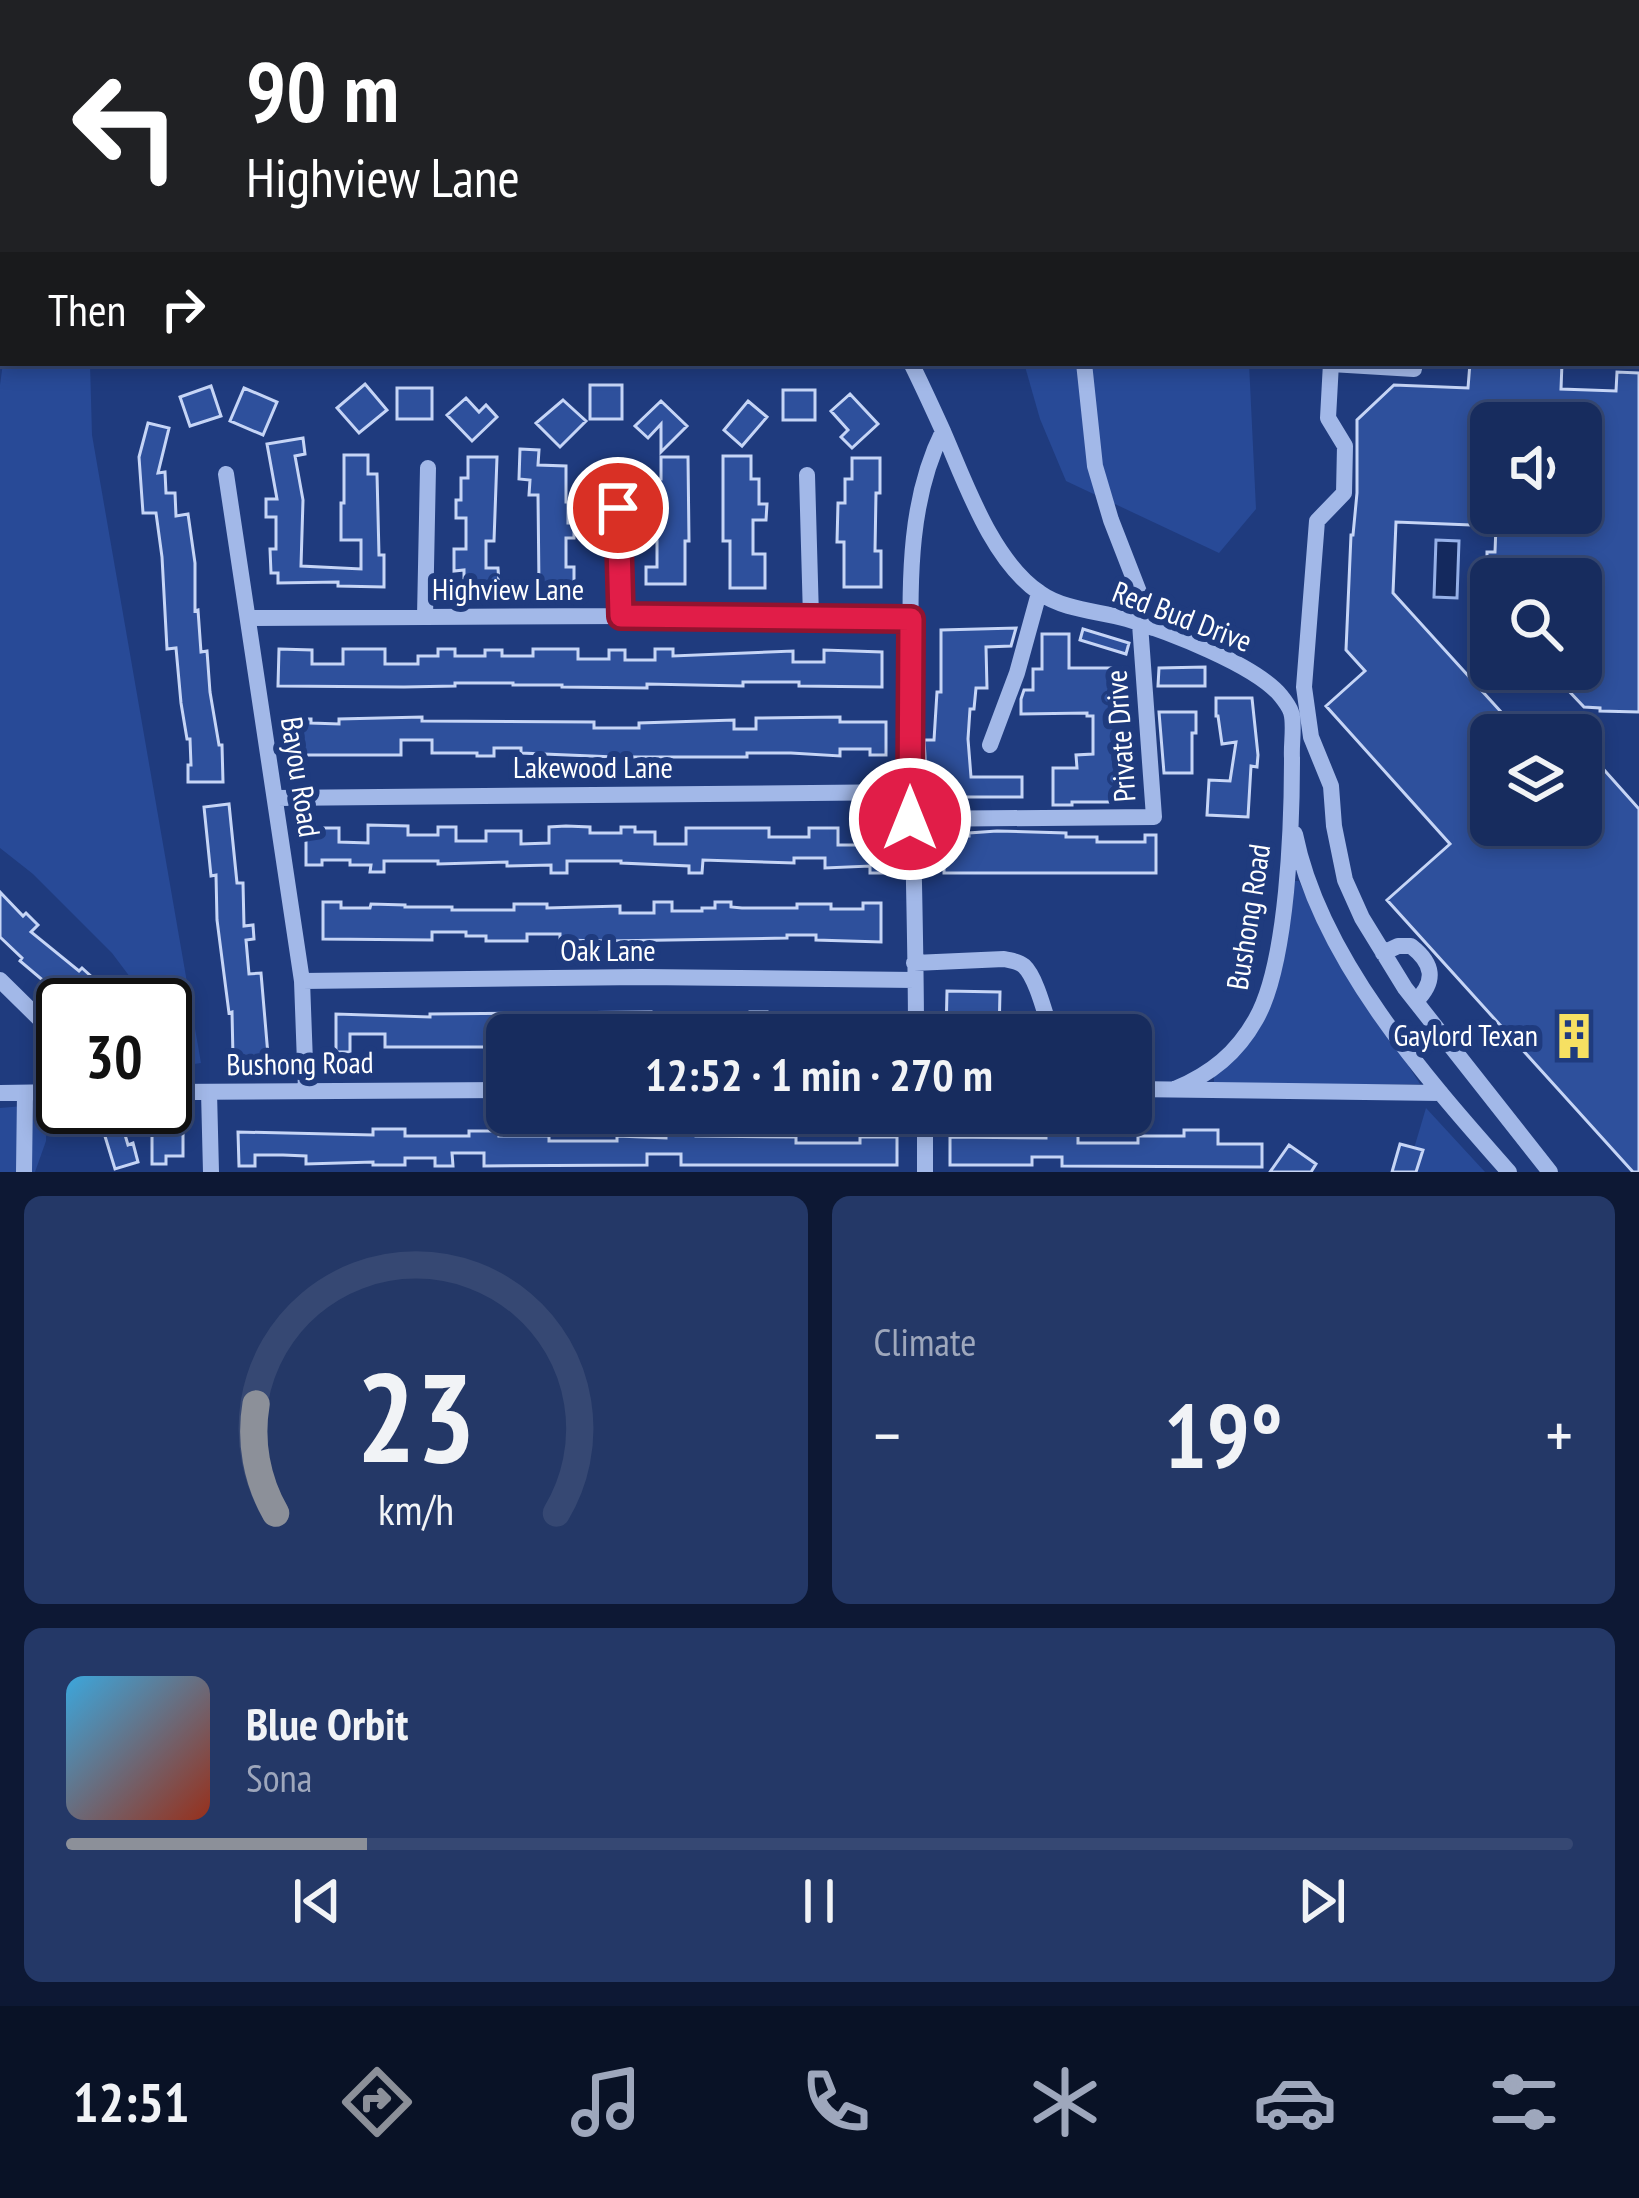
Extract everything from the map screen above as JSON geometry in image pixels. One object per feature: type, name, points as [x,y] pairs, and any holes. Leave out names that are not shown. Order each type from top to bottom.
[{"type":"street","name":"Red Bud Drive","points":[[912,366],[992,537],[1039,592],[1064,604],[1146,626],[1235,663],[1265,680],[1291,712]]},
{"type":"street","points":[[1084,366],[1095,466],[1146,626]]},
{"type":"street","points":[[1331,366],[1328,418],[1345,446],[1344,494],[1317,520],[1304,687],[1311,736],[1331,786],[1345,880],[1362,918],[1415,1001],[1550,1172]]},
{"type":"street","points":[[1364,366],[1414,369]]},
{"type":"street","points":[[915,1014],[910,792],[916,507],[943,430]]},
{"type":"street","points":[[425,617],[428,469]]},
{"type":"street","points":[[617,472],[621,616]]},
{"type":"street","name":"Bayou Road","points":[[226,474],[302,981],[306,1090]]},
{"type":"street","points":[[806,475],[811,617]]},
{"type":"street","points":[[990,745],[1017,673],[1039,592]]},
{"type":"street","name":"Highview Lane","points":[[248,618],[911,619]]},
{"type":"street","name":"Private Drive","points":[[910,819],[1154,817],[1146,626]]},
{"type":"street","name":"Bushong Road","points":[[1175,1089],[1199,1079],[1228,1057],[1264,1001],[1274,968],[1292,816],[1291,712]]},
{"type":"street","name":"Lakewood Lane","points":[[276,798],[910,792]]},
{"type":"street","points":[[1292,816],[1306,874],[1340,952],[1441,1093],[1509,1172]]},
{"type":"street","points":[[1383,953],[1411,946],[1425,960],[1430,982],[1415,1001]]},
{"type":"street","name":"Oak Lane","points":[[302,981],[914,971],[1004,959],[1026,968],[1045,1014]]},
{"type":"street","points":[[0,980],[36,1015]]},
{"type":"street","points":[[1152,1089],[1441,1093]]},
{"type":"street","name":"Bushong Road","points":[[192,1092],[486,1090]]},
{"type":"street","points":[[209,1092],[211,1172]]},
{"type":"street","points":[[0,1093],[36,1093]]},
{"type":"street","points":[[24,1172],[25,1093]]},
{"type":"street","points":[[925,1134],[925,1172]]},
{"type":"shaded area","points":[[3,366],[90,366],[92,435],[186,978],[131,978],[33,874],[0,848]]},
{"type":"shaded area","points":[[1025,366],[1249,366],[1256,509],[1219,553],[1066,481]]},
{"type":"shaded area","points":[[1436,540],[1459,541],[1457,598],[1434,597]]},
{"type":"shaded area","points":[[1291,881],[1299,881],[1319,925],[1420,1084],[1214,1084],[1214,1077],[1264,1019]]},
{"type":"shaded area","points":[[192,1011],[201,1063],[192,1061]]},
{"type":"shaded area","points":[[36,1105],[36,1134],[46,1134],[46,1141],[35,1172],[0,1172],[0,1108]]},
{"type":"shaded area","points":[[1426,1108],[1485,1172],[1407,1172]]},
{"type":"building","points":[[1470,366],[1562,366],[1561,389],[1616,391],[1617,372],[1639,373],[1639,712],[1584,707],[1568,690],[1602,690],[1602,558],[1487,558],[1487,552],[1495,552],[1496,534],[1602,534],[1602,402],[1470,402],[1470,525],[1396,522],[1393,593],[1470,678],[1470,690],[1481,690],[1503,714],[1470,714],[1470,846],[1602,846],[1602,768],[1639,809],[1639,1172],[1633,1172],[1387,900],[1450,844],[1326,706],[1365,671],[1346,650],[1357,420],[1394,385],[1468,388]]},
{"type":"building","points":[[365,384],[387,410],[359,433],[337,408]]},
{"type":"building","points":[[590,385],[622,385],[622,419],[590,419]]},
{"type":"building","points":[[211,386],[221,416],[190,426],[180,397]]},
{"type":"building","points":[[244,388],[277,402],[263,435],[230,421]]},
{"type":"building","points":[[397,388],[432,388],[432,419],[397,419]]},
{"type":"building","points":[[783,390],[815,390],[815,420],[783,420]]},
{"type":"building","points":[[850,394],[878,424],[852,448],[841,437],[848,430],[831,411]]},
{"type":"building","points":[[466,398],[479,412],[486,405],[497,417],[472,441],[447,415]]},
{"type":"building","points":[[563,400],[586,421],[560,447],[536,423]]},
{"type":"building","points":[[661,401],[687,426],[661,452],[661,424],[648,438],[635,426]]},
{"type":"building","points":[[748,401],[767,417],[742,446],[724,430]]},
{"type":"building","points":[[148,423],[169,428],[158,473],[165,472],[166,493],[175,493],[176,516],[188,514],[195,611],[201,652],[207,651],[223,782],[188,782],[190,739],[176,648],[167,649],[156,513],[143,513],[139,457]]},
{"type":"building","points":[[303,438],[305,454],[295,456],[303,500],[301,566],[361,569],[361,540],[341,540],[341,503],[344,455],[368,455],[368,474],[377,474],[384,587],[278,583],[278,573],[271,573],[276,517],[266,517],[266,499],[277,499],[267,444]]},
{"type":"building","points":[[520,449],[539,450],[538,465],[566,466],[568,523],[574,523],[574,538],[566,538],[566,567],[574,567],[574,585],[539,585],[538,495],[529,495],[530,480],[519,479]]},
{"type":"building","points":[[723,456],[751,456],[751,479],[759,479],[759,504],[767,504],[766,520],[753,520],[753,554],[765,554],[765,588],[730,588],[730,541],[723,541]]},
{"type":"building","points":[[468,457],[497,457],[494,541],[486,541],[486,568],[498,568],[499,584],[464,585],[464,570],[454,571],[454,549],[466,549],[466,518],[456,518],[456,500],[461,500],[461,478],[468,478]]},
{"type":"building","points":[[661,457],[688,457],[685,584],[646,584],[646,567],[657,567],[657,541],[646,541],[646,525],[658,525],[653,479],[661,479]]},
{"type":"building","points":[[852,458],[880,458],[875,551],[881,551],[881,587],[844,587],[844,542],[837,542],[838,503],[845,503],[845,479],[852,479]]},
{"type":"building","points":[[1016,628],[1011,646],[986,647],[987,688],[976,688],[968,739],[971,777],[1022,777],[1022,797],[960,797],[960,806],[928,806],[924,740],[934,740],[937,692],[941,692],[941,630]]},
{"type":"building","points":[[1083,629],[1129,643],[1126,654],[1080,640]]},
{"type":"building","points":[[1042,634],[1069,634],[1069,668],[1124,668],[1122,731],[1133,731],[1129,802],[1053,805],[1053,768],[1077,768],[1076,755],[1093,754],[1093,716],[1021,714],[1024,690],[1033,690],[1033,669],[1042,669]]},
{"type":"building","points":[[279,649],[312,650],[312,664],[343,664],[343,649],[385,649],[385,664],[418,664],[418,656],[438,656],[438,649],[455,649],[455,656],[485,656],[485,650],[502,650],[502,656],[533,656],[533,649],[578,649],[578,659],[609,659],[609,650],[625,650],[625,660],[655,660],[655,649],[673,649],[673,656],[793,651],[793,662],[824,662],[824,650],[882,652],[882,687],[799,686],[799,682],[647,684],[647,688],[513,683],[278,686]]},
{"type":"building","points":[[1205,667],[1205,686],[1158,686],[1159,668]]},
{"type":"building","points":[[1216,698],[1252,698],[1258,755],[1257,767],[1251,766],[1248,817],[1207,815],[1209,780],[1230,781],[1236,742],[1222,744]]},
{"type":"building","points":[[1159,712],[1196,712],[1192,773],[1164,773]]},
{"type":"building","points":[[422,717],[422,721],[594,722],[594,728],[734,720],[734,729],[756,729],[756,718],[840,717],[840,722],[886,722],[886,755],[870,755],[870,749],[840,749],[840,756],[615,757],[494,748],[494,756],[477,756],[432,753],[432,740],[401,740],[401,755],[295,755],[295,736],[284,736],[284,719],[339,724],[339,719]]},
{"type":"building","points":[[229,804],[237,883],[243,883],[244,926],[253,925],[254,939],[246,940],[249,974],[261,973],[268,1055],[233,1057],[232,1012],[204,807]]},
{"type":"building","points":[[368,825],[408,826],[408,835],[438,835],[438,827],[456,827],[456,841],[486,841],[486,831],[521,831],[521,844],[549,843],[549,827],[566,826],[590,827],[590,833],[621,833],[621,827],[635,827],[635,832],[655,832],[655,844],[686,844],[686,828],[769,828],[769,837],[809,837],[809,828],[838,828],[838,845],[868,845],[868,828],[884,828],[884,873],[870,873],[870,866],[825,868],[825,858],[794,858],[794,863],[703,860],[702,873],[689,873],[689,866],[621,861],[567,861],[567,873],[551,873],[551,865],[507,866],[507,862],[384,861],[384,872],[370,872],[371,865],[350,865],[350,860],[306,865],[306,828],[339,828],[339,842],[368,843]]},
{"type":"building","points":[[997,831],[1066,833],[1066,837],[1097,837],[1097,842],[1145,842],[1145,835],[1156,835],[1156,873],[944,873],[944,836]]},
{"type":"building","points":[[0,892],[38,925],[31,932],[93,978],[40,978],[0,937]]},
{"type":"building","points":[[323,902],[341,902],[341,908],[370,908],[371,904],[452,910],[514,910],[514,904],[620,906],[620,913],[654,913],[654,902],[672,902],[672,911],[702,911],[715,908],[715,902],[742,908],[831,904],[831,909],[863,909],[863,903],[881,903],[881,942],[816,940],[816,935],[560,940],[560,934],[527,934],[527,941],[486,941],[486,936],[466,936],[466,932],[432,932],[432,940],[323,939]]},
{"type":"building","points":[[947,991],[1000,992],[999,1014],[946,1014]]},
{"type":"building","points":[[651,1012],[486,1014],[486,1047],[385,1047],[385,1034],[350,1034],[350,1052],[336,1052],[336,1014]]},
{"type":"building","points":[[373,1129],[405,1129],[405,1136],[469,1136],[469,1131],[486,1131],[499,1136],[549,1136],[549,1141],[617,1141],[617,1136],[696,1134],[796,1137],[796,1143],[860,1143],[860,1137],[897,1137],[897,1165],[681,1165],[681,1154],[647,1154],[647,1165],[484,1166],[484,1153],[452,1153],[453,1166],[435,1166],[435,1158],[405,1158],[405,1165],[306,1164],[306,1156],[255,1155],[255,1166],[239,1166],[238,1132],[373,1135]]},
{"type":"building","points":[[1184,1130],[1218,1130],[1218,1144],[1262,1144],[1262,1167],[1062,1166],[1062,1157],[1032,1157],[1032,1165],[950,1165],[950,1137],[1078,1134],[1078,1143],[1138,1143],[1138,1136],[1184,1136]]},
{"type":"building","points":[[104,1134],[125,1134],[128,1145],[133,1143],[138,1162],[115,1169]]},
{"type":"building","points":[[152,1134],[183,1134],[183,1156],[166,1156],[166,1164],[152,1164]]},
{"type":"building","points":[[1400,1144],[1423,1150],[1416,1172],[1392,1172]]},
{"type":"building","points":[[1289,1145],[1316,1164],[1311,1172],[1270,1172]]},
{"type":"place","name":"Gaylord Texan","points":[[1574,1036]]},
{"type":"route","points":[[618,508],[621,616],[911,619],[910,819]]}]
